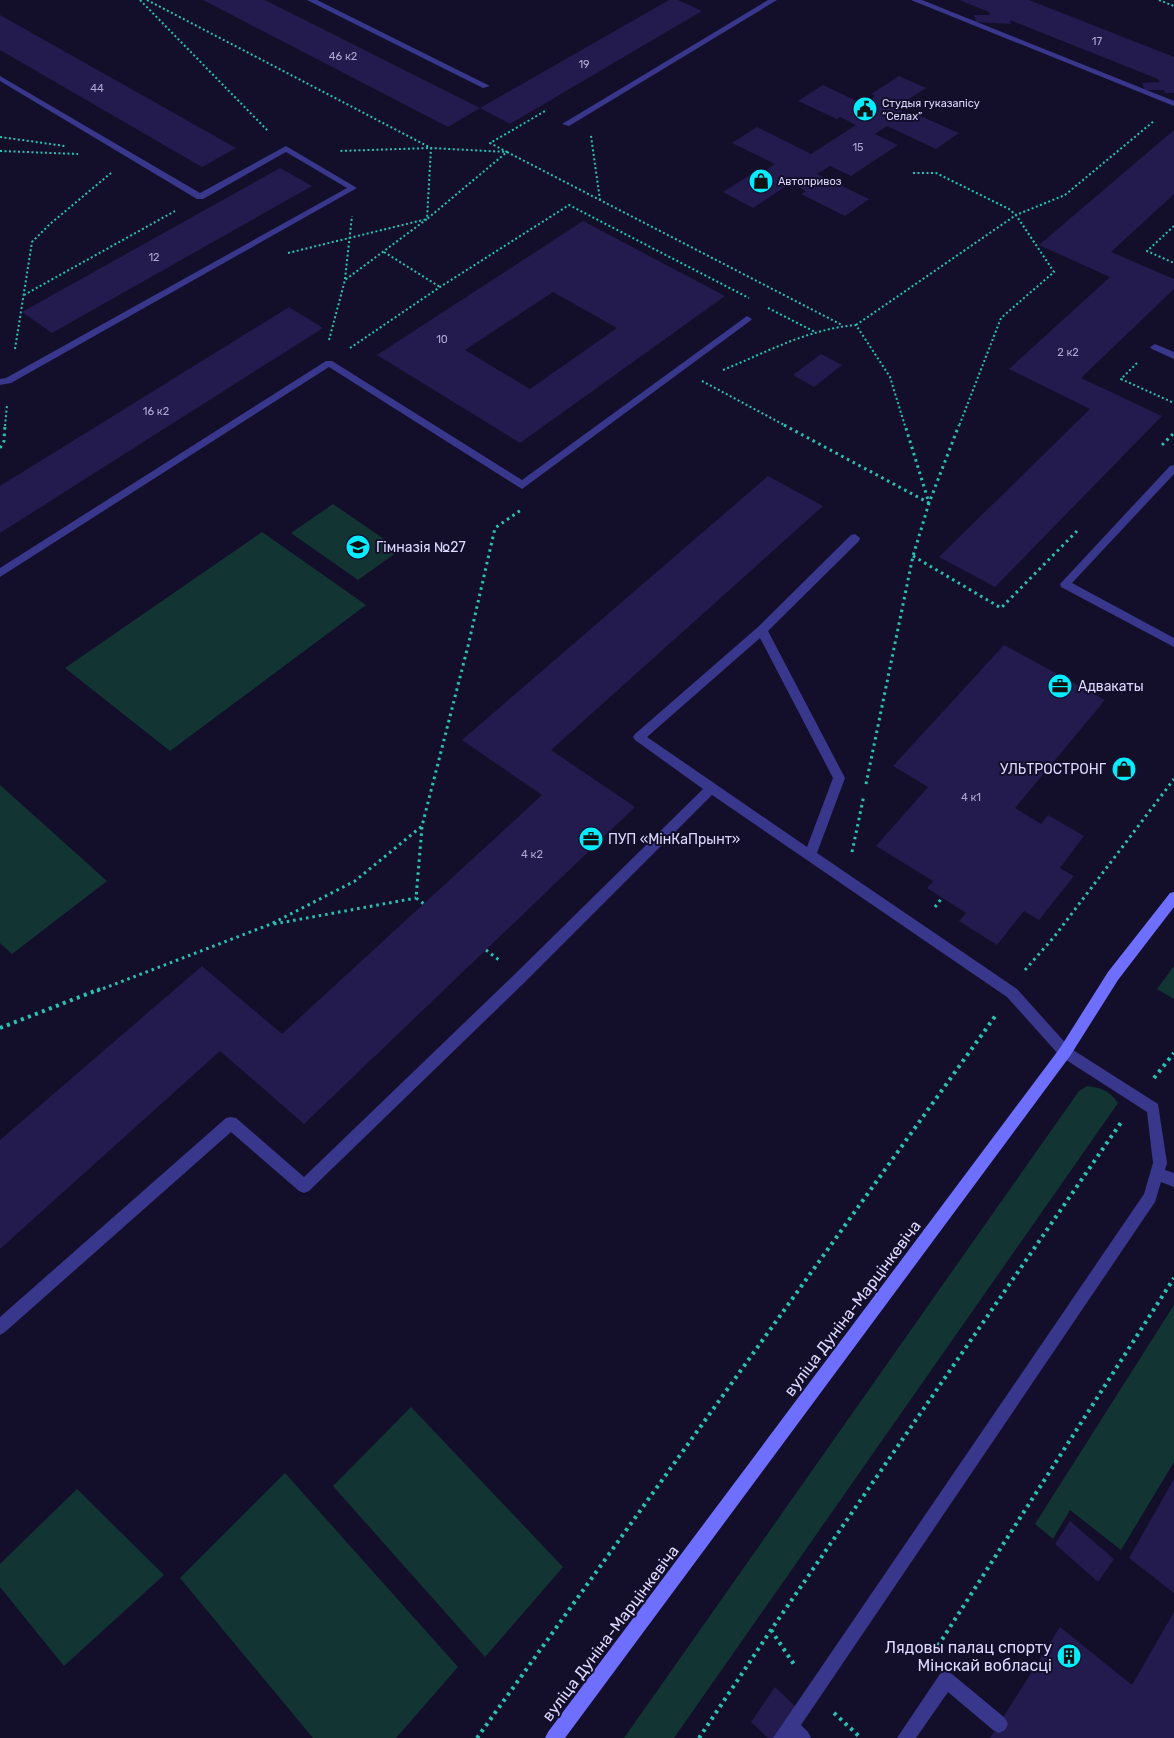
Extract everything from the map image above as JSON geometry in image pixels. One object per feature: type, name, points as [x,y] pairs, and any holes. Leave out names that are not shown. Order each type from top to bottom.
[{"type":"street","name":"вуліца Дуніна-Марцінкевіча","points":[[554,1738],[1065,1052],[1113,976],[1174,897]]},
{"type":"lane","points":[[311,0],[486,86]]},
{"type":"lane","points":[[566,124],[773,0]]},
{"type":"lane","points":[[915,0],[1174,104]]},
{"type":"lane","points":[[0,78],[200,197],[286,149],[353,188],[11,380],[0,382]]},
{"type":"lane","points":[[0,573],[329,363],[522,485],[747,318]]},
{"type":"lane","points":[[1155,347],[1174,356]]},
{"type":"lane","points":[[1174,468],[1066,584],[1174,643]]},
{"type":"lane","points":[[791,1734],[813,1694],[1150,1197],[1160,1164],[1153,1109],[1065,1052],[1012,993],[639,737],[762,630],[855,538]]},
{"type":"lane","points":[[762,630],[839,778],[810,855]]},
{"type":"lane","points":[[0,1327],[231,1123],[304,1186],[521,977],[712,788]]},
{"type":"lane","points":[[1157,1174],[1174,1180]]},
{"type":"lane","points":[[906,1738],[946,1680],[999,1724]]},
{"type":"path","points":[[140,0],[286,149]]},
{"type":"path","points":[[147,0],[432,148]]},
{"type":"path","points":[[1159,0],[1174,6]]},
{"type":"path","points":[[717,373],[815,332],[842,325],[856,325],[1016,215],[1065,195],[1174,104]]},
{"type":"path","points":[[587,111],[600,200]]},
{"type":"path","points":[[0,137],[66,146]]},
{"type":"path","points":[[334,151],[432,148]]},
{"type":"path","points":[[427,219],[432,148]]},
{"type":"path","points":[[0,151],[131,156]]},
{"type":"path","points":[[328,344],[345,280],[427,219],[507,152],[842,325]]},
{"type":"path","points":[[0,448],[4,441],[11,380],[32,242],[50,224],[131,156]]},
{"type":"path","points":[[852,853],[913,556],[929,503],[1001,318],[1054,272],[1016,215],[1009,209],[936,173],[913,173]]},
{"type":"path","points":[[24,295],[200,197]]},
{"type":"path","points":[[350,349],[440,287],[570,206],[753,300]]},
{"type":"path","points":[[283,254],[427,219]]},
{"type":"path","points":[[1174,226],[1147,251],[1174,263]]},
{"type":"path","points":[[384,252],[440,287]]},
{"type":"path","points":[[762,305],[815,332]]},
{"type":"path","points":[[856,325],[890,377],[929,503]]},
{"type":"path","points":[[708,376],[699,380],[929,503]]},
{"type":"path","points":[[1160,447],[1174,433]]},
{"type":"path","points":[[416,898],[422,826],[468,646],[495,528],[527,505]]},
{"type":"path","points":[[913,556],[1000,608],[1084,524]]},
{"type":"path","points":[[477,1738],[1012,993],[1022,973],[1054,937],[1174,779]]},
{"type":"path","points":[[0,1028],[271,924],[354,881],[422,826]]},
{"type":"path","points":[[271,924],[416,898],[424,904]]},
{"type":"path","points":[[699,1738],[771,1630],[1137,1100]]},
{"type":"path","points":[[933,1654],[1174,1278]]},
{"type":"path","points":[[771,1630],[813,1694],[861,1738]]},
{"type":"green space","points":[[333,504],[400,550],[358,580],[291,533]]},
{"type":"green space","points":[[262,532],[366,605],[170,751],[65,668]]},
{"type":"green space","points":[[0,785],[107,881],[12,954],[0,943]]},
{"type":"green space","points":[[1174,966],[1174,999],[1157,989]]},
{"type":"green space","points":[[1087,1086],[1104,1090],[1118,1103],[674,1738],[624,1738],[1079,1091]]},
{"type":"green space","points":[[1174,1305],[1174,1462],[1121,1550],[1070,1510],[1053,1539],[1035,1524]]},
{"type":"green space","points":[[411,1407],[563,1567],[485,1657],[333,1486]]},
{"type":"green space","points":[[285,1473],[458,1667],[396,1738],[313,1738],[180,1578]]},
{"type":"green space","points":[[77,1489],[164,1575],[64,1666],[0,1587],[0,1564]]},
{"type":"building","points":[[203,0],[265,0],[480,108],[448,127]]},
{"type":"building","points":[[669,0],[678,0],[702,11],[510,124],[480,108]]},
{"type":"building","points":[[959,0],[1029,0],[1174,57],[1174,93],[1165,93],[1164,90],[1145,90],[1142,83],[1160,82],[1158,79],[1010,20],[1011,24],[976,22],[974,15],[990,15],[989,12]]},
{"type":"building","points":[[0,15],[236,148],[202,167],[0,50]]},
{"type":"building","points":[[899,76],[926,88],[895,108],[913,116],[916,114],[959,133],[936,149],[887,126],[875,134],[898,145],[851,176],[830,166],[817,174],[869,199],[845,216],[801,194],[806,191],[791,183],[753,208],[723,192],[758,170],[763,172],[775,164],[732,143],[757,127],[811,154],[856,125],[840,117],[837,119],[798,101],[823,85],[863,104],[875,96],[871,94]]},
{"type":"building","points":[[1174,130],[1174,194],[1111,252],[1174,279],[1174,289],[1081,378],[1162,416],[995,587],[939,557],[1090,409],[1009,369],[1110,277],[1039,245]]},
{"type":"building","points":[[280,168],[312,186],[52,333],[22,312]]},
{"type":"building","points":[[583,221],[725,296],[520,443],[377,355]],"holes":[[[553,292],[617,328],[530,389],[465,350]]]},
{"type":"building","points":[[289,307],[323,328],[0,533],[0,486]]},
{"type":"building","points":[[821,354],[842,365],[814,387],[793,375]]},
{"type":"building","points":[[768,476],[823,506],[551,750],[635,807],[304,1124],[220,1051],[0,1249],[0,1140],[202,966],[282,1034],[542,795],[462,740]]},
{"type":"building","points":[[1004,645],[1105,700],[1015,808],[1041,824],[1048,815],[1084,836],[1060,868],[1074,876],[1039,920],[1024,911],[997,945],[959,921],[966,913],[927,888],[933,881],[876,846],[928,787],[893,766]]},
{"type":"building","points":[[1174,1479],[1174,1593],[1129,1558]]},
{"type":"building","points":[[1070,1521],[1114,1559],[1098,1582],[1055,1544]]},
{"type":"building","name":"Лядовы палац спорту Мінскай вобласці","points":[[1174,1612],[1174,1738],[990,1738],[1060,1627],[1132,1685]]},
{"type":"building","points":[[775,1687],[797,1708],[777,1738],[768,1738],[751,1722]]},
{"type":"place","name":"Студыя гуказапісу “Селах”","points":[[865,109]]},
{"type":"place","name":"Автопривоз","points":[[761,181]]},
{"type":"place","name":"Гімназія №27","points":[[358,547]]},
{"type":"place","name":"Адвакаты","points":[[1060,686]]},
{"type":"place","name":"УЛЬТРОСТРОНГ","points":[[1124,769]]},
{"type":"place","name":"ПУП «МінКаПрынт»","points":[[591,839]]},
{"type":"place","name":"Лядовы палац спорту Мінскай вобласці","points":[[1069,1656]]}]
